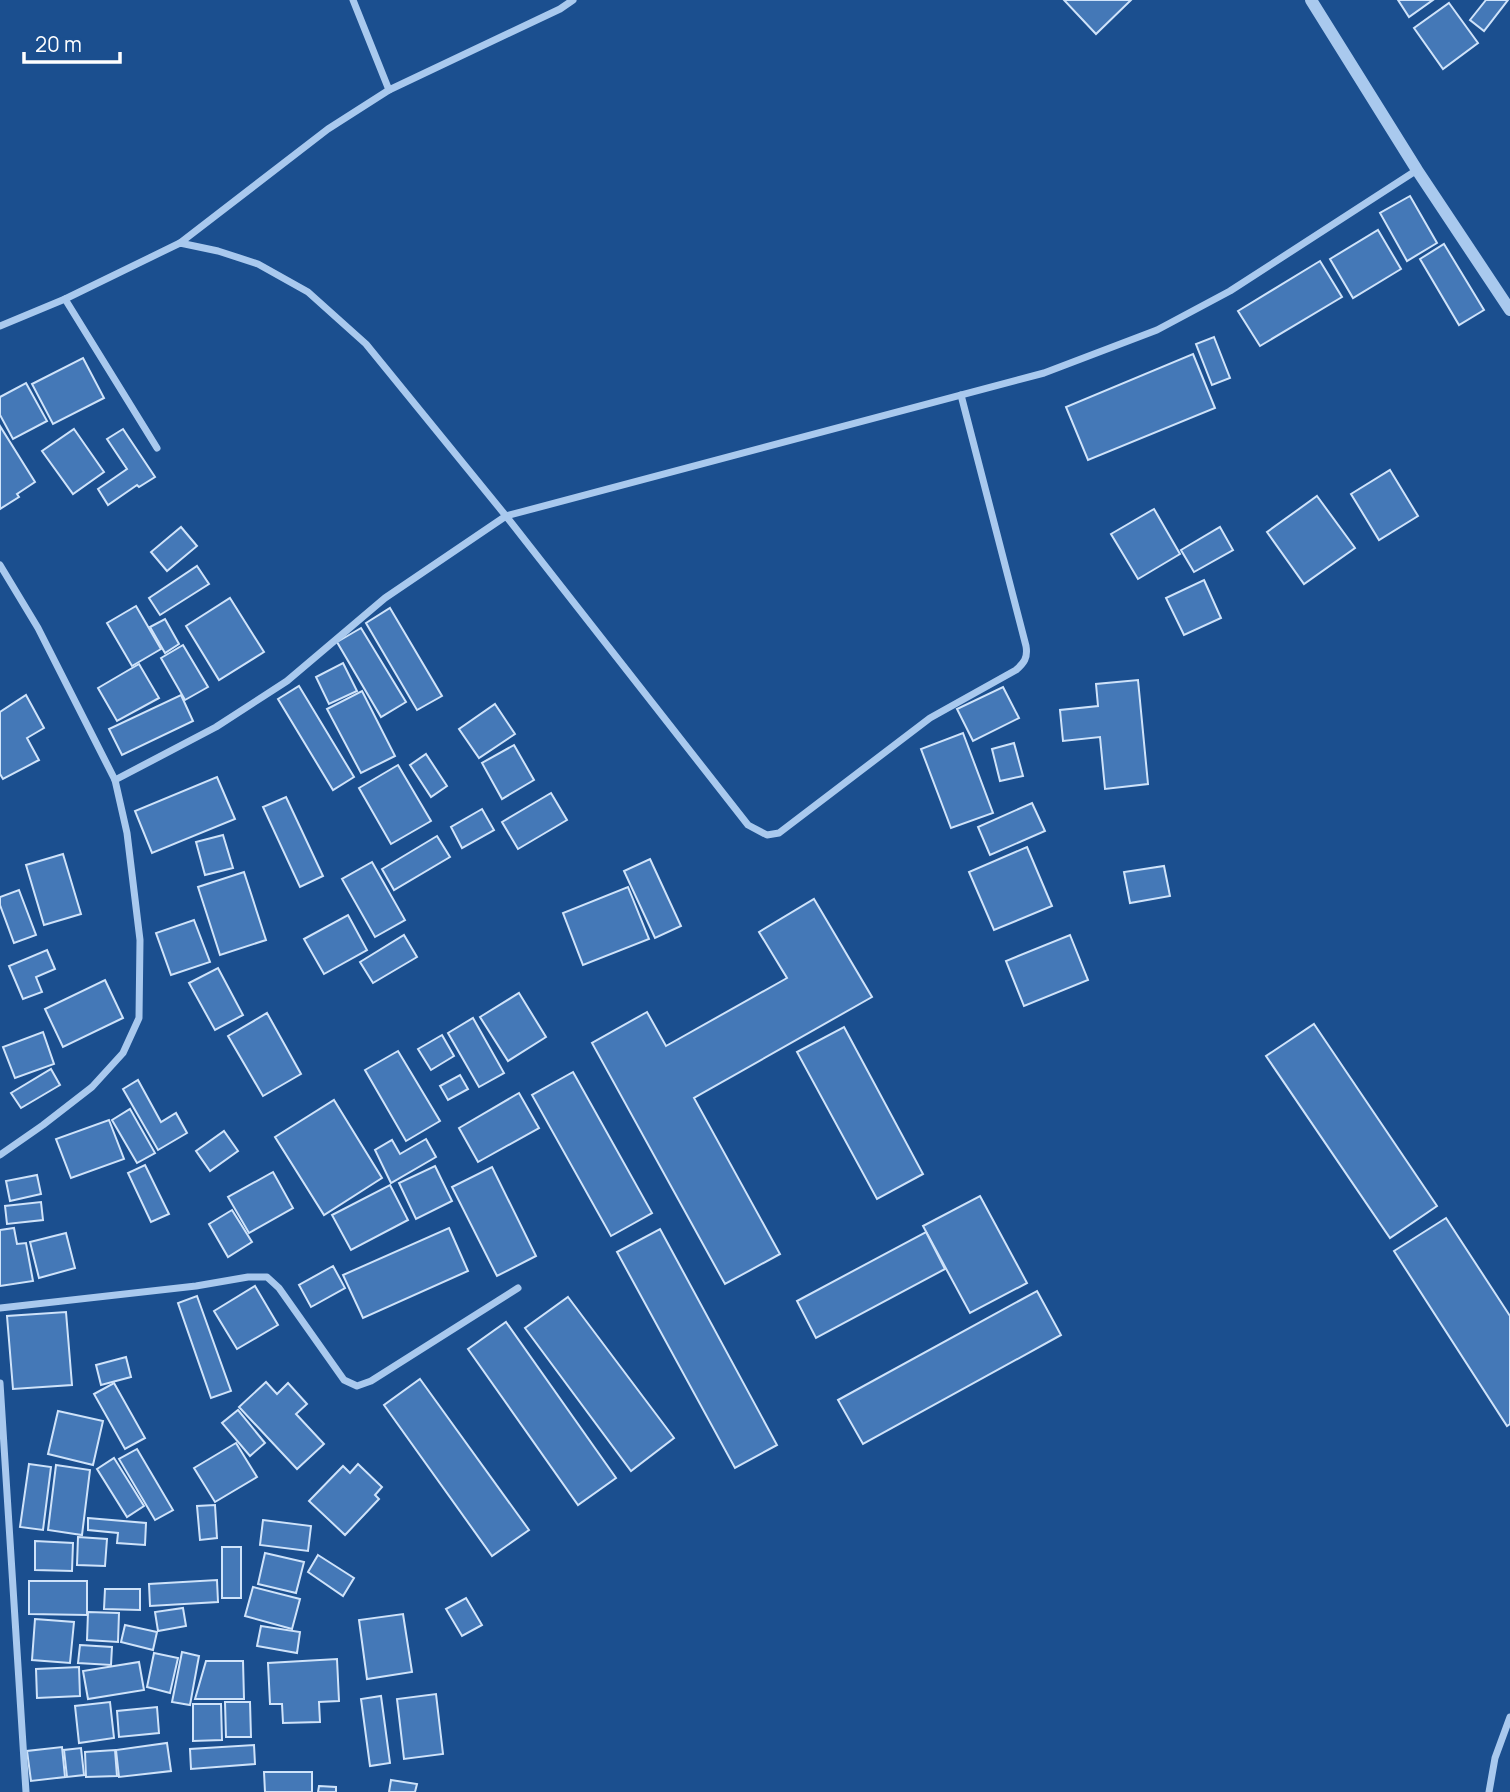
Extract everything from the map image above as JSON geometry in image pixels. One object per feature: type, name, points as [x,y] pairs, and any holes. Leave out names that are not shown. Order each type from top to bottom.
[{"type":"street","points":[[353,0],[389,90]]},
{"type":"street","points":[[0,326],[65,299],[180,243],[328,129],[389,90],[511,33],[573,0]]},
{"type":"street","points":[[1311,0],[1417,170],[1510,310]]},
{"type":"street","points":[[115,780],[216,727],[287,681],[385,598],[506,516],[1044,373],[1157,330],[1230,290],[1417,170]]},
{"type":"street","points":[[180,243],[218,251],[258,264],[309,292],[366,344],[506,516],[748,825],[767,835],[779,833],[930,718],[1024,663],[1026,646],[961,395]]},
{"type":"street","points":[[65,299],[157,448]]},
{"type":"street","points":[[0,565],[38,628],[115,780],[127,834],[140,940],[139,1018],[123,1053],[92,1087],[0,1155]]},
{"type":"street","points":[[0,1308],[196,1286],[248,1277],[267,1277],[279,1287],[344,1380],[357,1386],[371,1381],[518,1287]]},
{"type":"street","points":[[0,1384],[26,1792]]},
{"type":"street","points":[[1489,1792],[1495,1758],[1510,1717]]},
{"type":"building","points":[[1064,0],[1131,0],[1096,34]]},
{"type":"building","points":[[1398,0],[1433,0],[1409,17]]},
{"type":"building","points":[[1486,0],[1508,0],[1484,31],[1470,20]]},
{"type":"building","points":[[1449,3],[1478,43],[1443,69],[1414,28]]},
{"type":"building","points":[[1410,196],[1437,243],[1407,261],[1380,213]]},
{"type":"building","points":[[1378,230],[1401,269],[1353,298],[1330,259]]},
{"type":"building","points":[[1444,244],[1484,310],[1459,325],[1420,259]]},
{"type":"building","points":[[1320,261],[1342,297],[1260,346],[1238,311]]},
{"type":"building","points":[[1214,337],[1230,378],[1212,385],[1196,344]]},
{"type":"building","points":[[1193,354],[1215,408],[1088,460],[1066,407]]},
{"type":"building","points":[[83,358],[104,398],[53,424],[32,384]]},
{"type":"building","points":[[26,383],[47,421],[13,439],[0,415],[0,397]]},
{"type":"building","points":[[0,426],[35,482],[17,494],[19,497],[0,509]]},
{"type":"building","points":[[74,429],[104,472],[73,494],[42,451]]},
{"type":"building","points":[[123,429],[155,477],[139,487],[137,485],[108,505],[98,489],[127,469],[107,439]]},
{"type":"building","points":[[1390,470],[1418,516],[1379,540],[1351,494]]},
{"type":"building","points":[[1317,496],[1355,548],[1304,584],[1267,532]]},
{"type":"building","points":[[1154,509],[1180,554],[1138,579],[1111,534]]},
{"type":"building","points":[[181,527],[197,546],[167,571],[151,552]]},
{"type":"building","points":[[1220,527],[1233,550],[1194,572],[1181,550]]},
{"type":"building","points":[[197,566],[209,584],[160,615],[149,598]]},
{"type":"building","points":[[1204,580],[1221,618],[1184,635],[1166,598]]},
{"type":"building","points":[[230,598],[264,652],[219,680],[186,626]]},
{"type":"building","points":[[136,606],[161,649],[132,666],[107,623]]},
{"type":"building","points":[[390,608],[442,696],[417,710],[366,623]]},
{"type":"building","points":[[165,619],[179,644],[165,653],[150,627]]},
{"type":"building","points":[[361,628],[406,702],[381,717],[337,642]]},
{"type":"building","points":[[183,645],[208,687],[185,700],[161,658]]},
{"type":"building","points":[[343,663],[357,691],[329,704],[316,677]]},
{"type":"building","points":[[139,664],[159,698],[117,721],[98,688]]},
{"type":"building","points":[[1138,680],[1148,784],[1105,789],[1100,737],[1063,741],[1060,710],[1098,706],[1096,684]]},
{"type":"building","points":[[299,686],[354,777],[333,790],[278,699]]},
{"type":"building","points":[[1003,687],[1019,718],[973,741],[957,709]]},
{"type":"building","points":[[362,691],[395,756],[361,773],[327,709]]},
{"type":"building","points":[[26,695],[44,728],[27,738],[39,760],[3,779],[0,774],[0,712]]},
{"type":"building","points":[[181,695],[193,721],[122,755],[109,729]]},
{"type":"building","points":[[495,704],[515,734],[479,758],[459,729]]},
{"type":"building","points":[[963,733],[993,813],[951,828],[921,749]]},
{"type":"building","points":[[1014,743],[1023,776],[1000,781],[992,749]]},
{"type":"building","points":[[514,745],[534,780],[502,799],[482,763]]},
{"type":"building","points":[[426,754],[447,786],[431,797],[410,765]]},
{"type":"building","points":[[398,765],[431,821],[391,844],[359,788]]},
{"type":"building","points":[[217,777],[235,819],[152,853],[135,811]]},
{"type":"building","points":[[551,793],[567,820],[518,849],[502,822]]},
{"type":"building","points":[[286,797],[323,876],[300,887],[263,807]]},
{"type":"building","points":[[1032,803],[1045,831],[990,855],[978,827]]},
{"type":"building","points":[[482,809],[494,830],[462,848],[451,827]]},
{"type":"building","points":[[223,835],[233,868],[205,875],[196,842]]},
{"type":"building","points":[[437,836],[450,857],[394,890],[382,869]]},
{"type":"building","points":[[1027,847],[1052,906],[994,930],[969,872]]},
{"type":"building","points":[[63,854],[81,914],[44,925],[26,865]]},
{"type":"building","points":[[650,859],[681,926],[655,938],[624,871]]},
{"type":"building","points":[[372,862],[405,920],[375,937],[342,879]]},
{"type":"building","points":[[1164,866],[1170,896],[1130,903],[1124,872]]},
{"type":"building","points":[[244,872],[266,940],[220,955],[198,887]]},
{"type":"building","points":[[628,887],[649,939],[583,965],[563,913]]},
{"type":"building","points":[[19,890],[36,935],[14,943],[0,905],[0,897]]},
{"type":"building","points":[[814,899],[872,997],[694,1098],[780,1254],[725,1284],[592,1043],[647,1012],[666,1046],[787,978],[759,932]]},
{"type":"building","points":[[348,915],[367,950],[324,974],[304,939]]},
{"type":"building","points":[[194,920],[210,962],[171,975],[156,933]]},
{"type":"building","points":[[404,935],[417,957],[373,983],[360,962]]},
{"type":"building","points":[[1070,935],[1088,980],[1024,1006],[1006,961]]},
{"type":"building","points":[[47,950],[55,969],[36,977],[42,992],[23,999],[9,966]]},
{"type":"building","points":[[218,968],[243,1015],[215,1030],[189,983]]},
{"type":"building","points":[[105,980],[123,1018],[63,1047],[45,1009]]},
{"type":"building","points":[[519,993],[546,1037],[508,1061],[480,1017]]},
{"type":"building","points":[[267,1013],[301,1074],[263,1096],[228,1036]]},
{"type":"building","points":[[473,1018],[504,1073],[479,1087],[448,1033]]},
{"type":"building","points":[[1314,1024],[1437,1206],[1390,1238],[1266,1056]]},
{"type":"building","points":[[844,1027],[923,1174],[877,1199],[797,1052]]},
{"type":"building","points":[[43,1032],[54,1064],[15,1078],[3,1047]]},
{"type":"building","points":[[442,1035],[454,1056],[431,1070],[418,1049]]},
{"type":"building","points":[[398,1051],[440,1121],[406,1141],[365,1070]]},
{"type":"building","points":[[51,1069],[60,1085],[21,1108],[11,1093]]},
{"type":"building","points":[[573,1072],[652,1213],[611,1236],[532,1095]]},
{"type":"building","points":[[460,1075],[468,1089],[448,1100],[440,1086]]},
{"type":"building","points":[[138,1080],[161,1122],[176,1113],[187,1133],[158,1150],[123,1089]]},
{"type":"building","points":[[519,1093],[539,1128],[478,1162],[459,1128]]},
{"type":"building","points":[[334,1100],[382,1178],[324,1215],[275,1137]]},
{"type":"building","points":[[130,1109],[155,1153],[137,1163],[112,1120]]},
{"type":"building","points":[[109,1120],[124,1159],[71,1178],[56,1139]]},
{"type":"building","points":[[224,1131],[238,1151],[210,1171],[196,1151]]},
{"type":"building","points":[[426,1139],[436,1157],[391,1183],[375,1150],[392,1140],[400,1154]]},
{"type":"building","points":[[145,1165],[169,1214],[151,1222],[128,1173]]},
{"type":"building","points":[[435,1166],[452,1201],[416,1219],[399,1183]]},
{"type":"building","points":[[492,1167],[536,1256],[497,1276],[452,1187]]},
{"type":"building","points":[[273,1172],[293,1208],[249,1233],[228,1197]]},
{"type":"building","points":[[37,1175],[41,1194],[10,1201],[6,1181]]},
{"type":"building","points":[[390,1185],[408,1220],[351,1250],[332,1215]]},
{"type":"building","points":[[980,1196],[1027,1283],[970,1313],[923,1226]]},
{"type":"building","points":[[41,1202],[43,1220],[7,1224],[5,1206]]},
{"type":"building","points":[[232,1210],[252,1242],[228,1257],[209,1224]]},
{"type":"building","points":[[1446,1218],[1510,1316],[1510,1424],[1507,1426],[1394,1251]]},
{"type":"building","points":[[14,1228],[17,1244],[26,1243],[33,1281],[0,1286],[0,1230]]},
{"type":"building","points":[[449,1228],[468,1271],[363,1318],[343,1275]]},
{"type":"building","points":[[660,1229],[777,1445],[735,1468],[617,1252]]},
{"type":"building","points":[[926,1232],[945,1269],[816,1338],[797,1301]]},
{"type":"building","points":[[66,1233],[75,1268],[39,1278],[30,1242]]},
{"type":"building","points":[[333,1266],[345,1288],[311,1307],[299,1285]]},
{"type":"building","points":[[255,1286],[278,1325],[237,1349],[214,1311]]},
{"type":"building","points":[[1037,1291],[1061,1335],[863,1444],[838,1400]]},
{"type":"building","points":[[197,1296],[231,1391],[211,1398],[178,1303]]},
{"type":"building","points":[[568,1297],[674,1438],[631,1471],[525,1328]]},
{"type":"building","points":[[66,1312],[72,1385],[13,1389],[7,1316]]},
{"type":"building","points":[[506,1322],[616,1478],[578,1505],[468,1349]]},
{"type":"building","points":[[126,1357],[131,1377],[101,1385],[96,1365]]},
{"type":"building","points":[[420,1379],[529,1530],[492,1556],[384,1405]]},
{"type":"building","points":[[266,1382],[277,1394],[288,1383],[307,1404],[296,1414],[324,1444],[297,1469],[239,1407]]},
{"type":"building","points":[[114,1383],[145,1438],[125,1449],[94,1394]]},
{"type":"building","points":[[238,1410],[265,1443],[250,1456],[222,1423]]},
{"type":"building","points":[[58,1411],[103,1421],[93,1465],[48,1454]]},
{"type":"building","points":[[236,1443],[257,1477],[215,1502],[194,1468]]},
{"type":"building","points":[[137,1449],[173,1510],[155,1520],[119,1459]]},
{"type":"building","points":[[114,1458],[144,1506],[127,1517],[97,1469]]},
{"type":"building","points":[[29,1464],[51,1467],[43,1530],[20,1527]]},
{"type":"building","points":[[358,1464],[382,1487],[375,1495],[379,1499],[345,1535],[309,1501],[343,1466],[350,1473]]},
{"type":"building","points":[[56,1465],[90,1470],[82,1535],[48,1530]]},
{"type":"building","points":[[215,1505],[217,1538],[200,1540],[197,1506]]},
{"type":"building","points":[[88,1518],[146,1523],[145,1545],[117,1543],[118,1533],[88,1530]]},
{"type":"building","points":[[263,1520],[311,1526],[308,1551],[260,1545]]},
{"type":"building","points":[[78,1537],[107,1539],[105,1566],[77,1565]]},
{"type":"building","points":[[35,1541],[73,1543],[72,1571],[35,1570]]},
{"type":"building","points":[[222,1547],[241,1547],[241,1598],[222,1598]]},
{"type":"building","points":[[265,1553],[304,1562],[296,1593],[258,1584]]},
{"type":"building","points":[[318,1555],[354,1578],[343,1596],[308,1572]]},
{"type":"building","points":[[217,1580],[218,1602],[150,1606],[149,1584]]},
{"type":"building","points":[[29,1581],[87,1581],[87,1615],[29,1614]]},
{"type":"building","points":[[253,1587],[300,1599],[292,1629],[245,1616]]},
{"type":"building","points":[[105,1589],[140,1589],[140,1610],[104,1609]]},
{"type":"building","points":[[466,1598],[482,1625],[462,1636],[446,1609]]},
{"type":"building","points":[[183,1608],[186,1626],[158,1631],[155,1612]]},
{"type":"building","points":[[88,1612],[119,1613],[118,1642],[87,1640]]},
{"type":"building","points":[[403,1614],[412,1672],[367,1679],[359,1620]]},
{"type":"building","points":[[35,1619],[74,1622],[70,1663],[32,1660]]},
{"type":"building","points":[[125,1625],[157,1632],[153,1650],[121,1642]]},
{"type":"building","points":[[261,1626],[300,1632],[297,1653],[257,1646]]},
{"type":"building","points":[[80,1645],[112,1647],[111,1665],[78,1663]]},
{"type":"building","points":[[182,1652],[199,1656],[190,1705],[172,1702]]},
{"type":"building","points":[[154,1653],[178,1658],[170,1693],[147,1687]]},
{"type":"building","points":[[337,1659],[339,1701],[319,1702],[320,1722],[283,1723],[282,1704],[270,1704],[268,1663]]},
{"type":"building","points":[[206,1661],[243,1661],[244,1699],[195,1699]]},
{"type":"building","points":[[139,1662],[144,1690],[88,1699],[83,1671]]},
{"type":"building","points":[[79,1667],[80,1696],[37,1698],[36,1669]]},
{"type":"building","points":[[436,1694],[443,1754],[404,1759],[397,1699]]},
{"type":"building","points":[[381,1696],[390,1763],[370,1766],[361,1699]]},
{"type":"building","points":[[110,1702],[114,1738],[79,1743],[75,1706]]},
{"type":"building","points":[[225,1702],[250,1702],[251,1737],[226,1737]]},
{"type":"building","points":[[193,1704],[221,1704],[222,1740],[193,1741]]},
{"type":"building","points":[[157,1707],[159,1733],[119,1737],[117,1711]]},
{"type":"building","points":[[167,1743],[171,1771],[119,1777],[116,1750]]},
{"type":"building","points":[[254,1745],[255,1764],[191,1769],[190,1749]]},
{"type":"building","points":[[62,1747],[65,1777],[31,1781],[27,1751]]},
{"type":"building","points":[[81,1748],[84,1775],[67,1777],[64,1750]]},
{"type":"building","points":[[115,1750],[117,1776],[86,1777],[85,1752]]},
{"type":"building","points":[[264,1772],[312,1772],[312,1792],[265,1792]]},
{"type":"building","points":[[391,1780],[417,1784],[415,1792],[389,1792]]},
{"type":"building","points":[[319,1786],[336,1787],[336,1792],[318,1792]]}]
